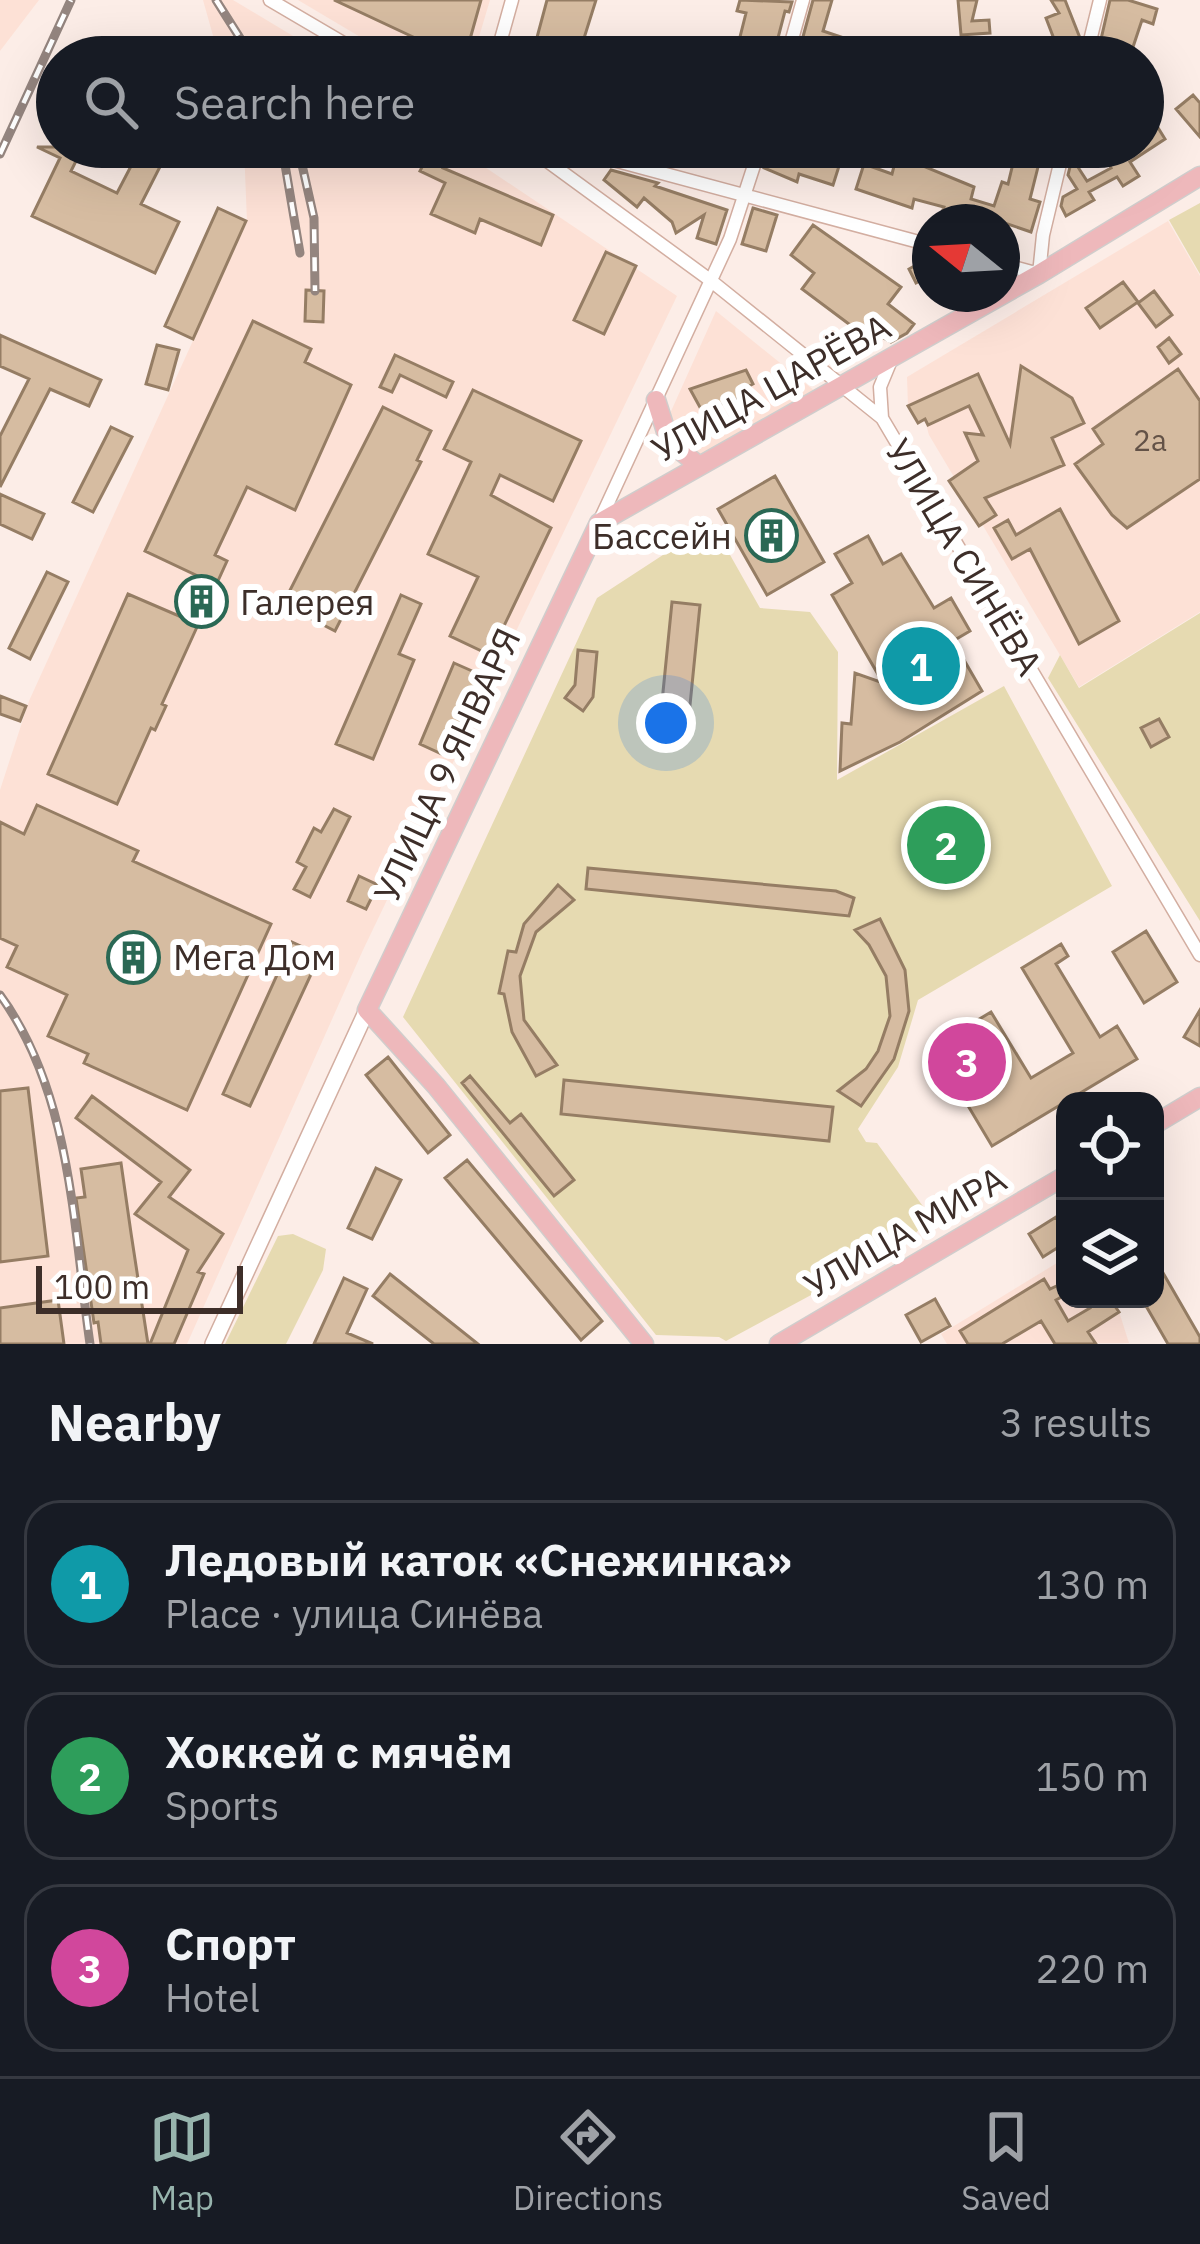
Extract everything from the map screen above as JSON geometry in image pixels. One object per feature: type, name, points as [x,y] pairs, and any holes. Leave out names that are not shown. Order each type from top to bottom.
[{"type":"main road","name":"УЛИЦА ЦАРЁВА","points":[[598,523],[1039,274],[1200,176]]},
{"type":"main road","points":[[656,400],[669,441],[699,466]]},
{"type":"main road","name":"УЛИЦА 9 ЯНВАРЯ","points":[[367,1010],[598,523]]},
{"type":"main road","points":[[367,1010],[436,1086],[644,1344]]},
{"type":"main road","points":[[1164,1119],[1200,1097]]},
{"type":"main road","name":"УЛИЦА МИРА","points":[[779,1344],[1056,1181]]},
{"type":"street","points":[[270,0],[332,36]]},
{"type":"street","points":[[502,36],[512,0]]},
{"type":"street","points":[[793,36],[803,0]]},
{"type":"street","points":[[1091,36],[1100,0]]},
{"type":"street","name":"УЛИЦА СИНЁВА","points":[[558,168],[710,280],[882,418],[1200,955]]},
{"type":"street","points":[[643,168],[912,240]]},
{"type":"street","name":"УЛИЦА 9 ЯНВАРЯ","points":[[598,523],[710,280],[754,168]]},
{"type":"street","points":[[1020,269],[1039,274],[1042,235],[1059,168]]},
{"type":"street","points":[[882,418],[880,387],[892,357]]},
{"type":"street","name":"УЛИЦА 9 ЯНВАРЯ","points":[[213,1344],[367,1010]]},
{"type":"shaded area","points":[[0,0],[39,0],[0,51]]},
{"type":"shaded area","points":[[203,0],[233,0],[293,36],[213,36]]},
{"type":"shaded area","points":[[298,0],[490,0],[479,36],[359,36]]},
{"type":"shaded area","name":"Мега Дом","points":[[245,168],[486,168],[677,296],[363,950],[187,1344],[0,1344],[0,790],[29,701],[247,222]]},
{"type":"shaded area","points":[[1200,203],[1200,274],[1169,220]]},
{"type":"shaded area","points":[[1168,221],[1200,276],[1200,612],[1079,687],[925,421],[918,424],[908,406],[907,377]]},
{"type":"shaded area","points":[[716,311],[816,392],[698,459],[674,438],[668,418]]},
{"type":"shaded area","points":[[712,523],[760,608],[810,612],[838,652],[837,780],[1004,686],[1112,886],[918,1000],[898,1067],[858,1129],[866,1142],[877,1143],[930,1216],[906,1245],[894,1239],[875,1250],[876,1260],[726,1341],[656,1335],[403,1017],[597,598]]},
{"type":"shaded area","points":[[1200,613],[1200,921],[1048,678],[1060,655],[1079,688]]},
{"type":"shaded area","points":[[293,1234],[326,1249],[323,1270],[286,1344],[225,1344],[278,1236]]},
{"type":"shaded area","points":[[1056,1264],[1056,1308],[1118,1308],[1129,1343],[947,1344],[941,1334]]},
{"type":"building","points":[[334,0],[481,0],[471,36],[411,36]]},
{"type":"building","points":[[547,0],[596,0],[585,36],[537,36]]},
{"type":"building","points":[[740,0],[792,2],[778,36],[740,36],[746,13],[737,11]]},
{"type":"building","points":[[813,0],[832,0],[823,31],[838,36],[803,36]]},
{"type":"building","points":[[958,0],[977,0],[972,21],[989,20],[990,33],[961,35]]},
{"type":"building","points":[[1051,0],[1065,0],[1079,36],[1053,36],[1046,18],[1059,13]]},
{"type":"building","points":[[1110,0],[1157,9],[1153,24],[1142,20],[1137,36],[1102,36]]},
{"type":"building","points":[[1193,95],[1200,103],[1200,137],[1176,109]]},
{"type":"building","points":[[55,168],[72,168],[117,193],[130,168],[159,168],[141,204],[179,222],[155,273],[32,216]]},
{"type":"building","points":[[443,168],[553,215],[541,245],[480,219],[475,233],[431,214],[445,183],[420,171]]},
{"type":"building","points":[[764,168],[838,168],[833,185],[799,174],[797,182]]},
{"type":"building","points":[[863,168],[892,174],[894,168],[928,168],[974,187],[971,199],[987,204],[933,204],[914,199],[912,208],[856,189]]},
{"type":"building","points":[[1012,168],[1038,168],[1030,199],[1040,202],[1031,232],[1020,228],[1020,204],[995,204]]},
{"type":"building","points":[[1070,168],[1079,168],[1087,181],[1111,168],[1134,168],[1139,176],[1123,186],[1117,177],[1089,192],[1094,200],[1066,216],[1063,197],[1077,189],[1068,175]]},
{"type":"building","points":[[611,170],[727,210],[716,244],[697,238],[704,215],[676,233],[672,222],[644,198],[637,207],[604,180]]},
{"type":"building","points":[[218,208],[246,221],[193,339],[165,326]]},
{"type":"building","points":[[753,208],[777,215],[766,251],[742,244]]},
{"type":"building","points":[[813,225],[901,287],[888,304],[914,324],[907,333],[891,342],[869,330],[865,336],[802,289],[814,273],[791,255]]},
{"type":"building","points":[[606,252],[636,266],[604,334],[574,320]]},
{"type":"building","points":[[1123,282],[1138,302],[1100,328],[1086,308]]},
{"type":"building","points":[[306,290],[324,291],[323,322],[305,321]]},
{"type":"building","points":[[1154,291],[1172,315],[1156,327],[1138,303]]},
{"type":"building","points":[[253,321],[311,349],[305,362],[351,385],[295,510],[247,487],[215,555],[227,561],[162,704],[166,706],[117,804],[48,774],[128,594],[186,619],[204,579],[145,551]]},
{"type":"building","points":[[0,335],[101,380],[89,406],[50,389],[0,487],[0,436],[29,379],[0,366]]},
{"type":"building","points":[[1169,338],[1181,354],[1169,363],[1158,347]]},
{"type":"building","points":[[157,345],[179,350],[168,390],[146,384]]},
{"type":"building","points":[[395,355],[453,382],[446,397],[400,375],[392,392],[380,387]]},
{"type":"building","points":[[1021,366],[1072,398],[1084,423],[1052,438],[1064,465],[985,498],[996,515],[979,526],[949,481],[978,461],[965,433],[983,435],[969,406],[928,425],[925,419],[918,423],[908,406],[978,374],[1010,444]]},
{"type":"building","points":[[1178,369],[1200,401],[1200,479],[1127,528],[1075,464],[1103,444],[1093,429]]},
{"type":"building","points":[[746,370],[753,384],[742,390],[745,396],[702,411],[690,389]]},
{"type":"building","points":[[473,390],[581,441],[553,501],[500,475],[491,495],[551,528],[490,655],[450,636],[478,577],[428,554],[471,462],[444,449]]},
{"type":"building","points":[[383,407],[431,431],[417,460],[421,462],[335,631],[283,604]]},
{"type":"building","points":[[111,427],[132,437],[93,512],[73,502]]},
{"type":"building","name":"Бассейн","points":[[775,476],[824,562],[767,595],[718,509]]},
{"type":"building","points":[[0,494],[44,514],[32,539],[0,524]]},
{"type":"building","points":[[1060,509],[1119,621],[1079,644],[1030,549],[1012,559],[994,528],[1008,520],[1016,535]]},
{"type":"building","points":[[868,536],[883,564],[901,554],[934,608],[951,598],[970,631],[953,641],[982,691],[900,742],[840,771],[842,723],[851,724],[855,673],[883,683],[832,595],[852,583],[835,554]]},
{"type":"building","points":[[47,572],[68,582],[30,659],[9,648]]},
{"type":"building","points":[[401,595],[421,604],[399,654],[414,660],[373,759],[336,744]]},
{"type":"building","points":[[672,602],[700,605],[689,715],[661,712]]},
{"type":"building","points":[[578,650],[597,652],[593,697],[583,711],[565,698],[575,685]]},
{"type":"building","points":[[454,663],[481,675],[446,756],[420,744]]},
{"type":"building","points":[[0,696],[26,706],[20,721],[0,714]]},
{"type":"building","points":[[1159,719],[1169,737],[1151,747],[1141,728]]},
{"type":"building","name":"Мега Дом","points":[[37,805],[138,851],[133,861],[271,924],[187,1110],[84,1063],[88,1054],[48,1036],[67,995],[7,967],[17,946],[0,938],[0,822],[24,834]]},
{"type":"building","points":[[334,809],[350,817],[310,897],[294,889],[306,867],[297,862],[314,828],[321,832]]},
{"type":"building","points":[[588,868],[836,891],[854,898],[849,916],[586,889]]},
{"type":"building","points":[[359,876],[378,885],[366,909],[348,901]]},
{"type":"building","points":[[558,885],[574,900],[536,932],[520,976],[524,1020],[557,1065],[536,1076],[512,1032],[504,994],[499,993],[508,951],[516,952],[524,924]]},
{"type":"building","points":[[880,919],[905,970],[909,1011],[894,1059],[861,1106],[838,1091],[866,1069],[890,1016],[886,976],[855,930]]},
{"type":"building","points":[[1146,931],[1177,982],[1144,1003],[1113,952]]},
{"type":"building","points":[[292,942],[320,955],[250,1106],[223,1094]]},
{"type":"building","points":[[1061,944],[1068,956],[1056,964],[1100,1037],[1117,1026],[1137,1059],[1082,1092],[1056,1092],[1056,1108],[992,1146],[933,1047],[991,1012],[1031,1078],[1073,1053],[1022,968]]},
{"type":"building","points":[[1200,1010],[1200,1046],[1184,1037]]},
{"type":"building","points":[[388,1057],[450,1135],[428,1153],[366,1075]]},
{"type":"building","points":[[470,1076],[510,1123],[521,1114],[574,1180],[554,1196],[462,1083]]},
{"type":"building","points":[[564,1080],[833,1107],[829,1141],[561,1114]]},
{"type":"building","points":[[28,1088],[48,1256],[0,1262],[0,1091]]},
{"type":"building","points":[[92,1096],[190,1170],[169,1197],[223,1234],[198,1272],[204,1274],[174,1344],[150,1344],[188,1250],[135,1214],[161,1182],[76,1118]]},
{"type":"building","points":[[467,1160],[602,1321],[581,1340],[445,1178]]},
{"type":"building","points":[[121,1163],[148,1344],[101,1344],[98,1322],[94,1323],[76,1198],[85,1197],[81,1169]]},
{"type":"building","points":[[376,1168],[401,1180],[372,1239],[348,1228]]},
{"type":"building","points":[[1056,1217],[1056,1249],[1043,1257],[1029,1234]]},
{"type":"building","points":[[390,1274],[478,1344],[434,1344],[373,1296]]},
{"type":"building","points":[[1164,1275],[1200,1337],[1200,1344],[1168,1344],[1147,1308],[1164,1308]]},
{"type":"building","points":[[344,1278],[367,1289],[347,1333],[373,1344],[314,1344]]},
{"type":"building","points":[[1044,1279],[1050,1289],[1056,1286],[1056,1308],[1068,1321],[1090,1308],[1119,1312],[1088,1332],[1096,1344],[1055,1344],[1041,1321],[1002,1344],[968,1344],[960,1331]]},
{"type":"building","points":[[935,1299],[950,1326],[921,1342],[906,1315]]},
{"type":"building","points":[[58,1300],[64,1344],[0,1344],[0,1308]]},
{"type":"railway","points":[[54,36],[71,0]]},
{"type":"railway","points":[[216,0],[239,36]]},
{"type":"railway","points":[[0,154],[36,76]]},
{"type":"railway","points":[[286,168],[300,253]]},
{"type":"railway","points":[[303,168],[314,218],[315,291]]},
{"type":"railway","points":[[0,995],[24,1034],[56,1118],[90,1344]]},
{"type":"place","name":"Бассейн","points":[[771,536]]},
{"type":"place","name":"Галерея","points":[[201,602]]},
{"type":"place","name":"Ледовый каток «Снежинка»","points":[[921,666]]},
{"type":"place","name":"Хоккей с мячём","points":[[946,845]]},
{"type":"place","name":"Мега Дом","points":[[134,957]]},
{"type":"place","name":"Спорт","points":[[967,1062]]}]
